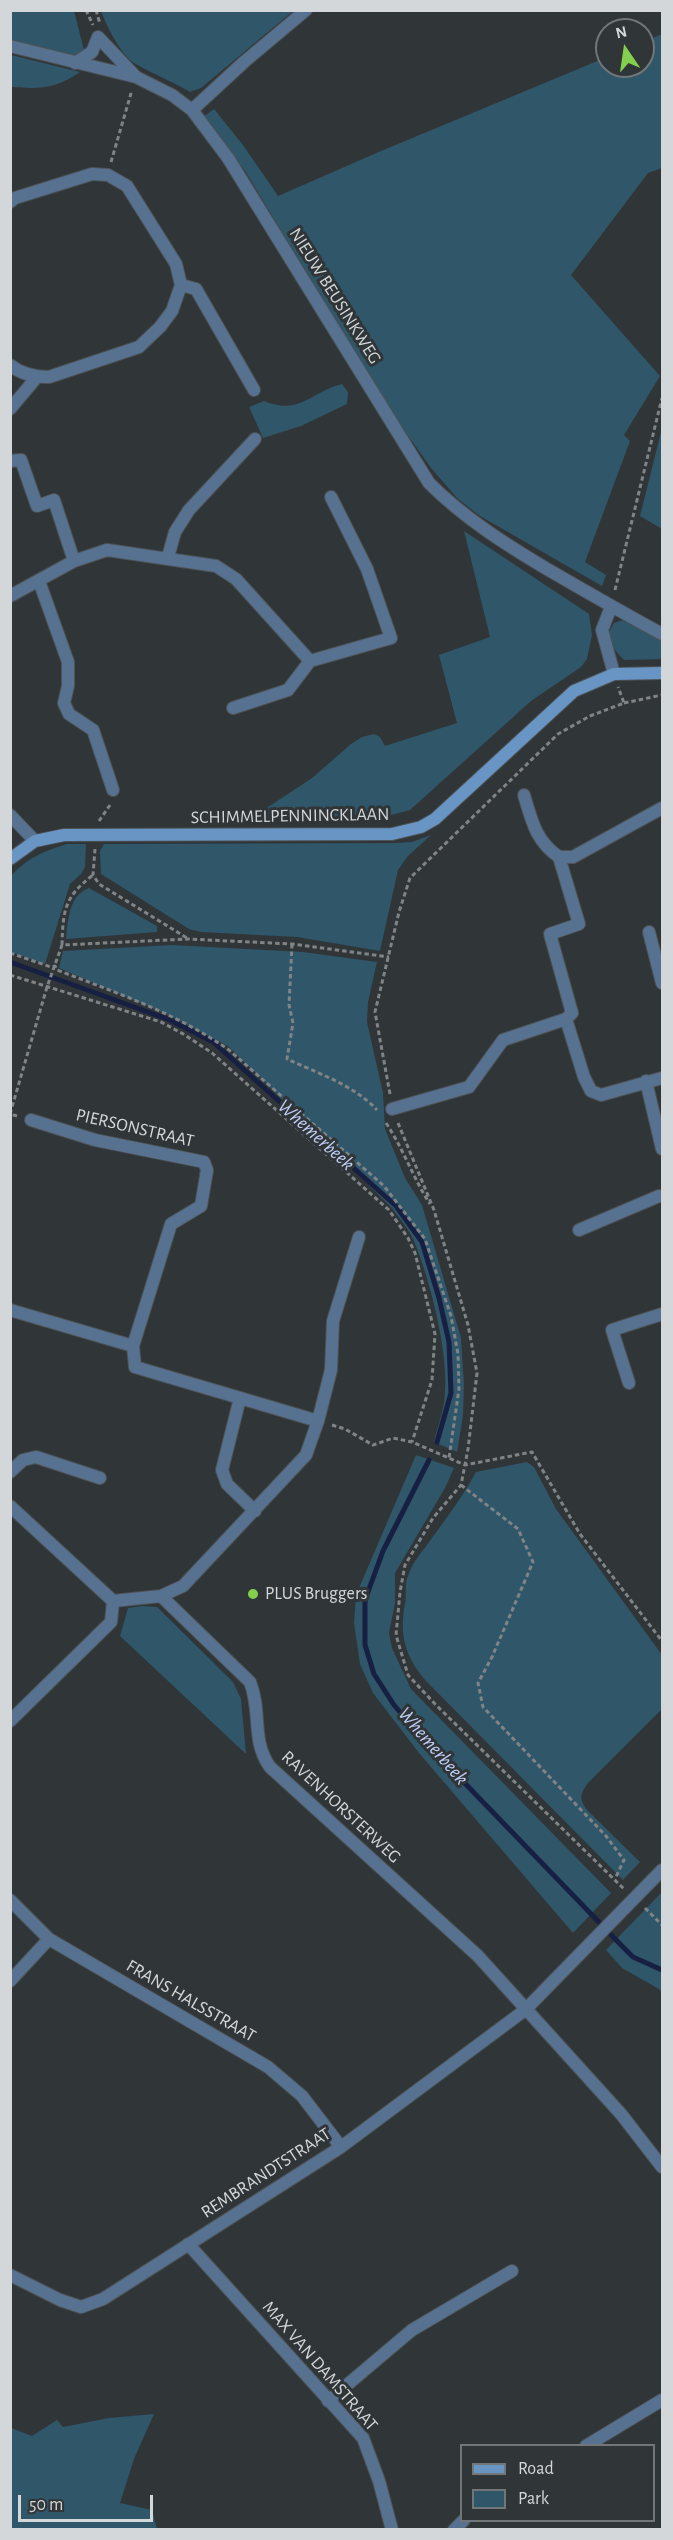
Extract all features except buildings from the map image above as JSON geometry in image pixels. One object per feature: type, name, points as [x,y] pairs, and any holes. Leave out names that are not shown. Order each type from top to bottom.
[{"type":"street","points":[[192,110],[306,10]]},
{"type":"street","points":[[75,63],[92,52],[98,37],[136,77]]},
{"type":"street","name":"NIEUW BEUSINKWEG","points":[[10,46],[136,77],[172,95],[192,110],[228,158],[429,483],[453,506],[513,549],[611,607],[663,634]]},
{"type":"street","points":[[10,202],[15,198],[92,174],[108,175],[128,186],[176,264],[181,285],[172,311],[160,327],[139,347],[49,377],[37,377],[10,365]]},
{"type":"street","points":[[181,285],[196,289],[254,390]]},
{"type":"street","points":[[10,409],[37,377]]},
{"type":"street","points":[[168,557],[175,532],[189,510],[255,440]]},
{"type":"street","points":[[10,461],[21,460],[37,506],[54,500],[74,561]]},
{"type":"street","points":[[233,708],[288,690],[310,661],[391,638],[367,569],[331,497]]},
{"type":"street","points":[[10,596],[74,561],[106,550],[168,557],[216,566],[236,579],[310,661]]},
{"type":"street","points":[[39,581],[68,662],[68,686],[64,703],[69,714],[93,730],[113,790]]},
{"type":"street","points":[[611,607],[602,630],[614,674]]},
{"type":"street","name":"SCHIMMELPENNINCKLAAN","points":[[10,859],[35,842],[64,835],[392,834],[421,827],[435,819],[574,691],[614,674],[663,673]]},
{"type":"street","points":[[524,795],[535,832],[546,848],[560,857],[573,857],[663,808]]},
{"type":"street","points":[[10,815],[35,842]]},
{"type":"street","points":[[392,1109],[469,1087],[503,1040],[566,1019],[572,1013],[550,934],[579,924],[560,857]]},
{"type":"street","points":[[649,932],[663,983]]},
{"type":"street","points":[[566,1019],[584,1077],[591,1091],[601,1095],[663,1077]]},
{"type":"street","points":[[646,1082],[663,1149]]},
{"type":"street","name":"PIERSONSTRAAT","points":[[31,1120],[95,1140],[204,1162],[207,1170],[201,1206],[171,1224],[133,1346]]},
{"type":"street","points":[[579,1230],[661,1198]]},
{"type":"street","points":[[10,1506],[113,1601],[161,1596],[183,1586],[306,1455],[318,1421],[331,1370],[333,1321],[359,1238]]},
{"type":"street","points":[[10,1310],[133,1346],[135,1367],[318,1421]]},
{"type":"street","points":[[629,1383],[612,1330],[663,1314]]},
{"type":"street","points":[[240,1398],[222,1470],[227,1484],[255,1511]]},
{"type":"street","points":[[10,1472],[23,1460],[36,1457],[100,1478]]},
{"type":"street","name":"RAVENHORSTERWEG","points":[[161,1596],[250,1682],[256,1697],[260,1754],[270,1767],[478,1956],[621,2114],[663,2167]]},
{"type":"street","points":[[10,1721],[111,1622],[113,1601]]},
{"type":"street","name":"REMBRANDTSTRAAT","points":[[10,2275],[60,2300],[81,2307],[103,2299],[341,2147],[525,2010],[663,1870]]},
{"type":"street","name":"FRANS HALSSTRAAT","points":[[10,1900],[49,1939],[268,2067],[302,2096],[341,2147]]},
{"type":"street","points":[[10,1981],[49,1939]]},
{"type":"street","name":"MAX VAN DAMSTRAAT","points":[[188,2244],[363,2438],[379,2481],[392,2529]]},
{"type":"street","points":[[328,2401],[412,2330],[512,2271]]},
{"type":"street","points":[[588,2444],[663,2400]]},
{"type":"path","points":[[108,175],[136,77]]},
{"type":"path","points":[[611,607],[663,398]]},
{"type":"path","points":[[614,674],[624,704]]},
{"type":"path","points":[[519,773],[558,734],[590,717],[624,704],[663,694]]},
{"type":"path","points":[[113,790],[112,802],[100,816],[93,874],[99,884],[188,939]]},
{"type":"path","points":[[10,1114],[62,945],[63,917],[75,889],[93,874]]},
{"type":"path","points":[[62,945],[188,939],[292,944],[389,957]]},
{"type":"path","points":[[292,944],[289,1005],[293,1023],[287,1059],[344,1086],[368,1101],[394,1135],[415,1181],[434,1210]]},
{"type":"path","points":[[10,952],[51,967],[55,966]]},
{"type":"path","points":[[55,966],[57,970],[164,1011],[202,1031],[229,1050],[384,1186],[415,1222],[425,1239],[438,1272],[451,1316],[458,1354],[459,1389],[449,1458]]},
{"type":"path","points":[[10,975],[161,1022],[185,1035],[212,1053],[389,1210],[415,1253],[435,1334],[432,1380],[412,1442]]},
{"type":"path","points":[[318,1421],[345,1429],[373,1445],[393,1438],[412,1442],[465,1465],[532,1452],[580,1534],[663,1641]]},
{"type":"path","points":[[465,1465],[461,1485],[433,1518],[405,1565],[396,1635],[408,1675],[435,1704],[663,1925]]},
{"type":"path","points":[[461,1485],[518,1529],[533,1562],[492,1657],[478,1683],[483,1707],[606,1836],[624,1860],[615,1880]]},
{"type":"green space","points":[[101,10],[293,11],[201,88],[190,92],[129,59],[114,39]]},
{"type":"green space","points":[[11,11],[74,11],[84,50],[79,55],[75,55],[11,41]]},
{"type":"green space","points":[[662,34],[662,168],[648,173],[571,275],[660,376],[624,435],[630,441],[585,562],[606,575],[602,586],[480,516],[458,499],[431,468],[362,364],[245,171],[203,117],[214,109],[243,145],[278,196],[595,62],[595,78],[655,78],[655,37]]},
{"type":"green space","points":[[11,55],[80,72],[63,82],[47,87],[11,87]]},
{"type":"green space","points":[[342,384],[348,392],[347,404],[301,426],[263,438],[249,407],[264,401],[287,406],[297,404]]},
{"type":"green space","points":[[662,428],[662,529],[640,516]]},
{"type":"green space","points":[[464,531],[589,614],[592,635],[587,659],[581,667],[531,701],[410,810],[380,818],[250,819],[312,778],[362,737],[374,734],[380,737],[385,746],[457,723],[439,655],[490,637]]},
{"type":"green space","points":[[626,619],[662,639],[662,659],[624,660],[618,654],[609,632],[614,623]]},
{"type":"green space","points":[[431,835],[408,856],[398,870],[380,951],[297,937],[201,932],[189,929],[101,874],[100,851],[104,844],[395,843],[412,842]]},
{"type":"green space","points":[[67,844],[86,844],[85,867],[70,884],[45,964],[11,952],[11,876],[23,864],[36,856]]},
{"type":"green space","points":[[89,888],[157,926],[157,932],[66,939],[73,902],[82,891]]},
{"type":"green space","points":[[172,945],[303,952],[377,962],[368,1002],[367,1022],[383,1093],[385,1129],[405,1178],[422,1205],[461,1338],[463,1416],[457,1452],[434,1442],[443,1407],[445,1385],[438,1319],[426,1275],[411,1235],[392,1208],[228,1046],[166,1014],[59,968],[63,951]]},
{"type":"green space","points":[[416,1455],[454,1468],[445,1488],[395,1573],[395,1603],[389,1633],[392,1648],[411,1689],[611,1893],[573,1933],[419,1753],[373,1693],[360,1664],[354,1623],[356,1595]]},
{"type":"green space","points":[[527,1462],[534,1467],[556,1509],[662,1655],[662,1709],[587,1784],[582,1794],[587,1810],[640,1862],[623,1880],[425,1680],[408,1654],[405,1645],[403,1615],[406,1583],[416,1560],[476,1472]]},
{"type":"green space","points":[[157,1607],[233,1682],[241,1699],[246,1754],[120,1636],[128,1608]]},
{"type":"green space","points":[[662,1892],[662,1993],[659,1989],[622,1968],[606,1950]]},
{"type":"green space","points":[[154,2414],[134,2459],[120,2503],[152,2510],[157,2529],[11,2529],[11,2428],[32,2436],[57,2420],[63,2427],[109,2418]]},
{"type":"waterway","name":"Whemerbeek","points":[[10,962],[170,1020],[213,1042],[396,1206],[422,1242],[439,1298],[449,1342],[451,1393],[437,1442]]},
{"type":"waterway","name":"Whemerbeek","points":[[429,1460],[383,1551],[365,1600],[365,1645],[374,1674],[394,1705],[425,1742],[622,1946],[633,1957],[662,1970]]},
{"type":"place","name":"PLUS Bruggers","points":[[253,1594]]}]
